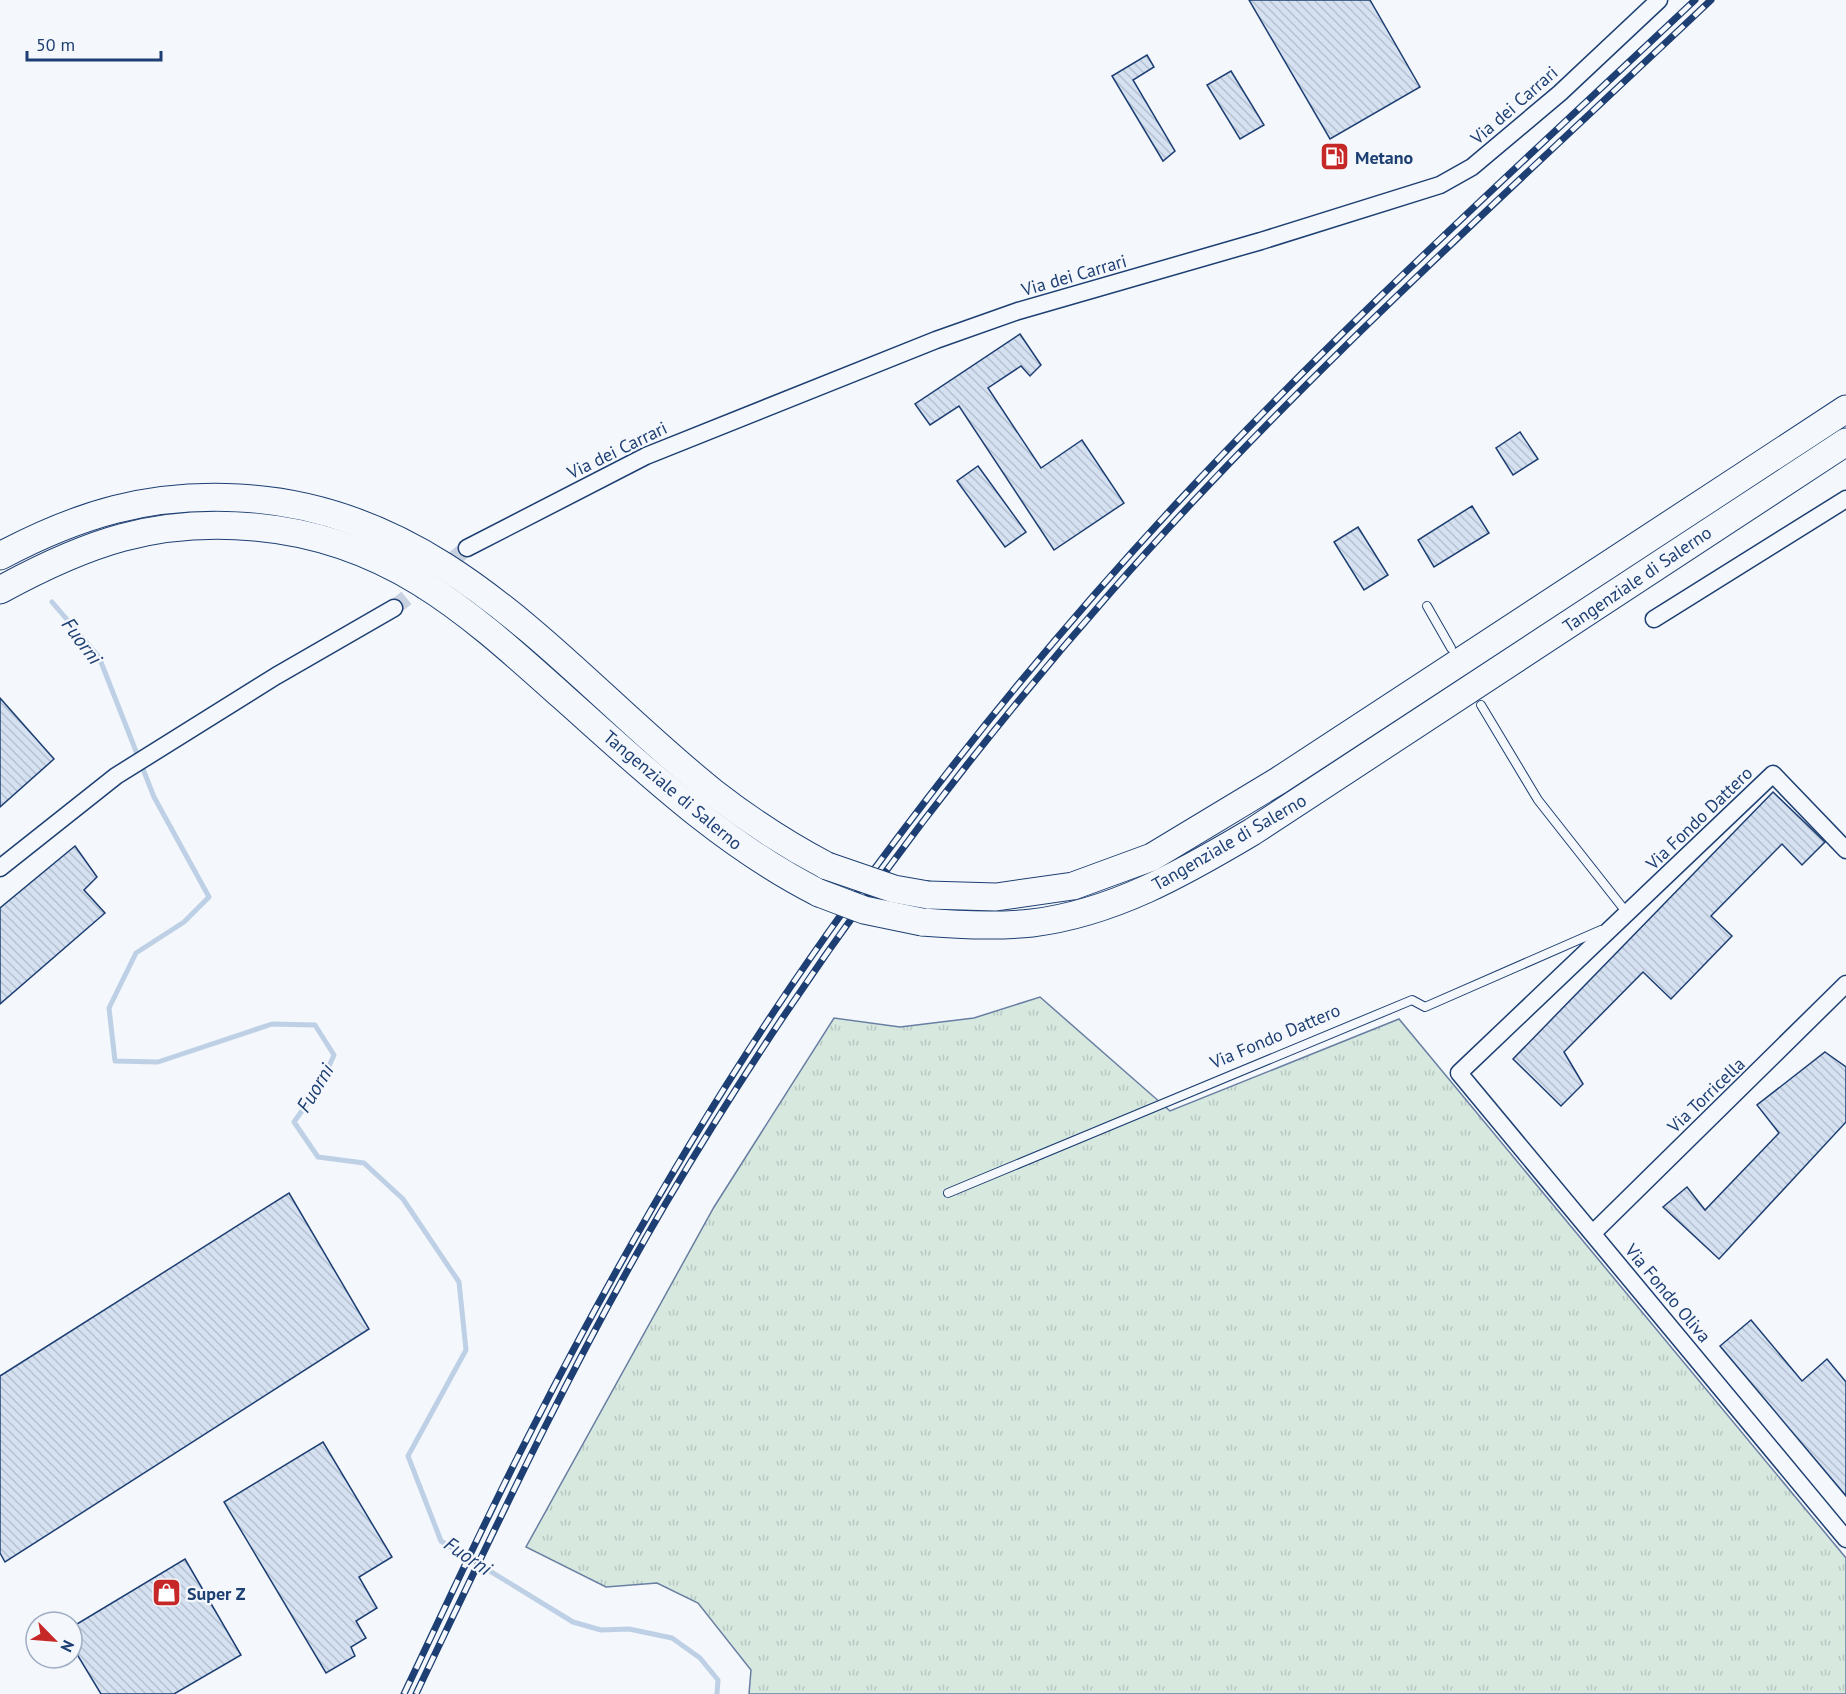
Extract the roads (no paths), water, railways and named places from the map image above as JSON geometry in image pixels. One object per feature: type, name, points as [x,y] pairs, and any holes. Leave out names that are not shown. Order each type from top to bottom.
[{"type":"highway","name":"Tangenziale di Salerno","points":[[0,556],[39,536],[96,514],[129,506],[196,497],[267,499],[328,511],[377,529],[417,548],[468,579],[526,627],[713,792],[783,842],[827,866],[894,889],[928,895],[996,897],[1073,886],[1152,857],[1278,781],[1846,410]]},
{"type":"highway","name":"Tangenziale di Salerno","points":[[0,590],[57,559],[108,540],[193,525],[228,525],[305,534],[367,554],[416,578],[453,602],[719,831],[783,875],[819,893],[864,910],[922,922],[965,925],[1033,923],[1107,906],[1168,879],[1252,832],[1846,442]]},
{"type":"street","name":"Via dei Carrari","points":[[466,548],[645,456],[936,340],[1018,311],[1250,244],[1440,185],[1472,167],[1560,93],[1659,0]]},
{"type":"street","points":[[1654,619],[1846,499]]},
{"type":"street","points":[[0,868],[116,776],[276,676],[394,608]]},
{"type":"street","name":"Via Fondo Dattero","points":[[1459,1073],[1773,774],[1846,850]]},
{"type":"street","name":"Via Torricella","points":[[1593,1233],[1846,984]]},
{"type":"street","name":"Via Fondo Oliva","points":[[1459,1073],[1846,1539]]},
{"type":"lane","points":[[1427,606],[1451,648]]},
{"type":"lane","points":[[1481,705],[1538,800],[1621,918]]},
{"type":"lane","name":"Via Fondo Dattero","points":[[948,1193],[1412,1000],[1425,1007],[1621,918]]},
{"type":"waterway","name":"Fuorni","points":[[52,602],[99,657],[154,797],[209,897],[184,922],[136,953],[109,1008],[115,1061],[158,1062],[272,1024],[315,1025],[334,1055],[321,1084],[294,1122],[318,1157],[364,1163],[403,1199],[459,1282],[466,1350],[408,1456],[441,1541],[573,1622],[601,1630],[629,1629],[672,1638],[700,1658],[718,1680],[717,1694]]},
{"type":"tunnel","points":[[394,608],[467,548]]},
{"type":"railway","points":[[404,1694],[482,1529],[566,1363],[679,1162],[761,1031],[848,905],[925,801],[1047,649],[1132,552],[1238,438],[1366,310],[1695,0]]},
{"type":"railway","points":[[416,1694],[505,1507],[567,1384],[666,1203],[715,1122],[819,964],[931,811],[989,737],[1111,592],[1254,438],[1480,216],[1711,0]]},
{"type":"place","name":"Metano","points":[[1334,157]]},
{"type":"place","name":"Super Z","points":[[166,1593]]}]
